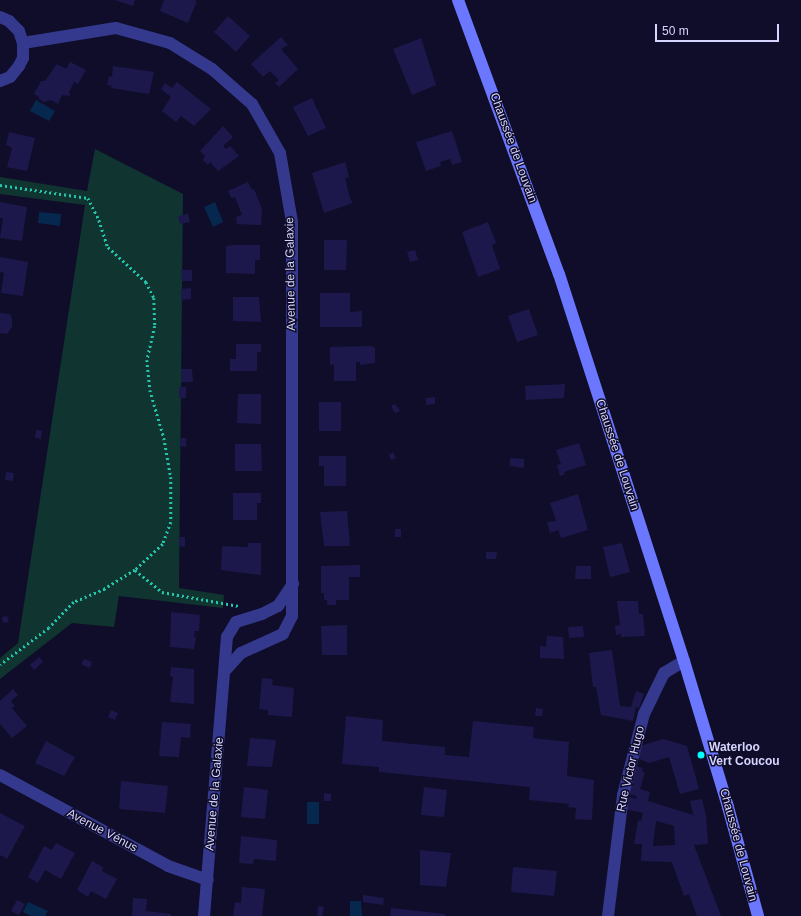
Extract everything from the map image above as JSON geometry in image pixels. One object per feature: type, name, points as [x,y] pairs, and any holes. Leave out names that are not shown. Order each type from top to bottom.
[{"type":"main road","name":"Chaussée de Louvain","points":[[458,0],[558,274],[684,661],[728,807],[758,916]]},
{"type":"street","points":[[0,17],[9,21],[18,31],[24,43],[23,58],[19,66],[10,77],[0,81]]},
{"type":"street","name":"Avenue de la Galaxie","points":[[24,43],[116,28],[170,43],[212,69],[252,104],[280,153],[292,222],[292,616],[283,634],[240,653],[225,671]]},
{"type":"street","name":"Avenue de la Galaxie","points":[[204,916],[227,637],[236,622],[262,614],[278,606],[293,584]]},
{"type":"street","name":"Rue Victor Hugo","points":[[608,916],[623,795],[644,714],[664,673],[684,661]]},
{"type":"street","name":"Avenue Vénus","points":[[0,775],[168,866],[208,880]]},
{"type":"path","points":[[0,185],[88,198],[99,220],[108,247],[146,282],[154,298],[155,326],[147,360],[150,390],[164,438],[170,477],[171,522],[163,544],[135,570],[104,589],[74,602],[49,628],[0,665]]},
{"type":"path","points":[[135,570],[162,592],[230,602],[262,614]]},
{"type":"green space","points":[[95,149],[183,194],[179,588],[224,595],[223,608],[119,596],[114,627],[72,623],[0,679],[0,658],[18,643],[85,205],[0,194],[0,177],[87,191]]},
{"type":"water","points":[[36,100],[55,111],[49,121],[30,111]]},
{"type":"water","points":[[215,202],[223,222],[213,227],[204,207]]},
{"type":"water","points":[[39,212],[61,214],[60,226],[38,223]]},
{"type":"water","points":[[307,802],[319,802],[319,824],[307,824]]},
{"type":"water","points":[[350,901],[361,901],[362,916],[350,916]]},
{"type":"water","points":[[28,902],[48,911],[45,916],[31,916],[23,912]]},
{"type":"building","points":[[115,0],[135,0],[133,6]]},
{"type":"building","points":[[164,0],[197,1],[188,23],[160,11]]},
{"type":"building","points":[[228,16],[250,36],[236,52],[214,32]]},
{"type":"building","points":[[281,37],[288,45],[281,49],[298,69],[279,87],[275,83],[279,80],[270,71],[263,77],[251,64]]},
{"type":"building","points":[[421,38],[436,85],[412,95],[393,49]]},
{"type":"building","points":[[70,62],[86,70],[78,84],[74,82],[69,92],[70,96],[62,95],[58,104],[51,100],[44,102],[39,99],[39,97],[34,94],[41,81],[45,81],[57,64],[66,69]]},
{"type":"building","points":[[113,66],[154,72],[149,94],[111,88],[112,86],[107,85],[109,76],[112,77]]},
{"type":"building","points":[[177,82],[211,109],[194,126],[181,116],[176,122],[162,111],[171,97],[161,89],[165,83],[172,88]]},
{"type":"building","points":[[312,98],[326,128],[308,136],[293,107]]},
{"type":"building","points":[[223,126],[233,137],[223,146],[226,149],[230,146],[239,156],[218,171],[210,162],[208,165],[203,160],[205,156],[200,151]]},
{"type":"building","points":[[452,131],[462,162],[452,165],[450,159],[440,162],[441,166],[426,171],[416,142]]},
{"type":"building","points":[[9,132],[35,138],[27,171],[7,167],[12,148],[6,145]]},
{"type":"building","points":[[345,162],[349,177],[345,178],[350,198],[353,203],[324,213],[312,173]]},
{"type":"building","points":[[248,182],[252,190],[254,189],[262,209],[261,225],[237,224],[236,217],[242,215],[235,197],[231,198],[228,191]]},
{"type":"building","points":[[0,202],[27,207],[22,241],[0,238],[3,218],[0,218]]},
{"type":"building","points":[[188,214],[190,222],[180,224],[178,216]]},
{"type":"building","points":[[488,222],[496,243],[492,245],[500,269],[478,277],[462,232]]},
{"type":"building","points":[[324,240],[347,240],[346,270],[324,270]]},
{"type":"building","points":[[260,245],[260,260],[255,260],[255,274],[226,273],[226,246]]},
{"type":"building","points":[[415,250],[418,260],[410,262],[407,252]]},
{"type":"building","points":[[0,257],[28,262],[23,296],[1,293],[4,273],[0,272]]},
{"type":"building","points":[[181,270],[192,270],[192,281],[182,281]]},
{"type":"building","points":[[191,288],[191,299],[181,300],[181,289]]},
{"type":"building","points":[[320,293],[350,293],[350,312],[362,311],[362,327],[320,327]]},
{"type":"building","points":[[233,297],[259,297],[261,322],[233,321]]},
{"type":"building","points":[[529,309],[538,335],[517,342],[508,316]]},
{"type":"building","points":[[0,313],[10,314],[12,319],[12,327],[7,334],[0,333]]},
{"type":"building","points":[[236,344],[261,344],[261,352],[257,352],[257,371],[230,371],[230,359],[236,359]]},
{"type":"building","points":[[371,346],[375,348],[375,363],[360,365],[360,362],[356,362],[356,381],[334,381],[334,364],[330,365],[330,347]]},
{"type":"building","points":[[181,369],[192,369],[193,382],[181,382]]},
{"type":"building","points":[[565,384],[564,398],[526,400],[525,386]]},
{"type":"building","points":[[179,387],[186,387],[186,398],[179,398]]},
{"type":"building","points":[[238,394],[261,394],[261,424],[237,423]]},
{"type":"building","points":[[435,397],[435,404],[426,405],[426,398]]},
{"type":"building","points":[[319,402],[341,402],[341,431],[319,431]]},
{"type":"building","points":[[395,404],[400,411],[395,413],[391,406]]},
{"type":"building","points":[[36,430],[42,431],[41,439],[35,438]]},
{"type":"building","points":[[180,438],[186,438],[186,447],[180,446]]},
{"type":"building","points":[[579,443],[586,465],[564,472],[565,474],[560,476],[557,465],[561,464],[556,450]]},
{"type":"building","points":[[235,444],[261,444],[262,471],[235,471]]},
{"type":"building","points":[[393,452],[396,458],[391,460],[389,455]]},
{"type":"building","points":[[319,456],[346,456],[346,486],[324,486],[324,466],[319,466]]},
{"type":"building","points":[[510,458],[524,459],[524,468],[510,466]]},
{"type":"building","points":[[6,472],[14,473],[13,481],[5,480]]},
{"type":"building","points":[[233,493],[261,493],[261,503],[257,503],[257,520],[233,520]]},
{"type":"building","points":[[578,494],[588,530],[561,538],[558,530],[550,533],[547,522],[556,521],[550,503]]},
{"type":"building","points":[[347,511],[350,546],[324,546],[320,512]]},
{"type":"building","points":[[395,529],[401,529],[401,537],[395,537]]},
{"type":"building","points":[[179,537],[185,537],[185,547],[179,546]]},
{"type":"building","points":[[248,543],[261,543],[261,575],[221,570],[222,546],[248,547]]},
{"type":"building","points":[[622,543],[630,572],[610,577],[603,547]]},
{"type":"building","points":[[486,552],[497,552],[496,559],[486,559]]},
{"type":"building","points":[[360,565],[360,577],[349,577],[349,600],[336,600],[336,605],[327,605],[327,600],[324,600],[324,593],[321,593],[321,566]]},
{"type":"building","points":[[576,566],[591,566],[591,579],[575,579]]},
{"type":"building","points":[[617,601],[638,601],[639,614],[643,614],[645,636],[621,637],[621,634],[616,635],[615,626],[620,625]]},
{"type":"building","points":[[171,612],[200,615],[199,631],[195,631],[194,637],[196,637],[194,649],[170,647]]},
{"type":"building","points":[[7,616],[9,622],[3,623],[2,617]]},
{"type":"building","points":[[347,625],[347,655],[322,655],[321,626]]},
{"type":"building","points":[[583,626],[584,637],[569,638],[568,627]]},
{"type":"building","points":[[547,636],[563,637],[564,659],[540,658],[540,646],[546,647]]},
{"type":"building","points":[[612,650],[620,706],[631,707],[636,691],[644,694],[639,708],[636,707],[633,721],[601,715],[596,687],[593,687],[589,653]]},
{"type":"building","points":[[39,657],[43,662],[34,670],[30,665]]},
{"type":"building","points":[[84,659],[92,662],[90,668],[81,664]]},
{"type":"building","points":[[171,667],[194,669],[194,704],[170,702],[173,677],[170,676]]},
{"type":"building","points":[[262,678],[273,679],[272,685],[294,688],[292,717],[268,715],[268,710],[259,709]]},
{"type":"building","points":[[13,689],[18,695],[11,701],[15,706],[12,708],[27,726],[12,738],[0,724],[0,701]]},
{"type":"building","points":[[536,708],[543,709],[542,716],[535,716]]},
{"type":"building","points":[[111,710],[118,713],[115,720],[108,717]]},
{"type":"building","points":[[346,716],[383,720],[382,741],[445,747],[445,755],[469,757],[473,721],[534,727],[533,738],[569,742],[567,776],[594,780],[592,820],[575,819],[576,808],[568,807],[569,804],[529,800],[530,787],[379,772],[379,767],[342,764]]},
{"type":"building","points":[[162,722],[191,724],[190,738],[181,737],[179,757],[159,756]]},
{"type":"building","points":[[250,738],[276,740],[272,767],[247,766]]},
{"type":"building","points":[[663,739],[687,746],[699,789],[680,794],[669,757],[649,763],[637,758],[640,746]]},
{"type":"building","points":[[46,741],[75,757],[64,776],[35,763]]},
{"type":"building","points":[[635,766],[643,768],[642,772],[645,772],[640,789],[650,792],[648,801],[693,815],[694,818],[690,801],[702,799],[706,816],[708,844],[694,845],[721,916],[697,916],[689,894],[684,896],[672,862],[641,861],[642,844],[634,844],[638,820],[641,821],[643,813],[624,809],[627,796],[636,799],[637,796],[627,794]],"holes":[[[656,821],[674,826],[675,845],[653,846]]]},
{"type":"building","points":[[121,781],[168,786],[165,813],[119,809]]},
{"type":"building","points":[[244,787],[268,790],[265,819],[241,817]]},
{"type":"building","points":[[424,787],[447,790],[444,817],[421,815]]},
{"type":"building","points":[[324,793],[331,794],[331,801],[324,801]]},
{"type":"building","points":[[0,813],[25,826],[7,859],[0,855]]},
{"type":"building","points":[[241,836],[277,840],[276,861],[254,859],[253,864],[239,863]]},
{"type":"building","points":[[56,843],[75,853],[61,879],[45,870],[38,883],[28,877],[44,846],[52,850]]},
{"type":"building","points":[[420,850],[451,853],[446,887],[420,885]]},
{"type":"building","points":[[92,861],[103,867],[102,871],[117,879],[106,899],[91,891],[88,897],[77,890]]},
{"type":"building","points":[[513,867],[557,871],[554,896],[511,892]]},
{"type":"building","points":[[242,887],[265,889],[262,916],[233,916],[235,902],[241,903]]},
{"type":"building","points":[[363,895],[384,898],[383,905],[363,902]]},
{"type":"building","points":[[133,898],[147,899],[146,911],[171,914],[171,916],[132,916]]},
{"type":"building","points":[[17,900],[25,904],[19,915],[11,911]]},
{"type":"building","points":[[318,906],[324,907],[322,916],[317,916]]},
{"type":"building","points":[[391,908],[445,914],[445,916],[390,916]]},
{"type":"place","name":"Waterloo Vert Coucou","points":[[701,755]]}]
